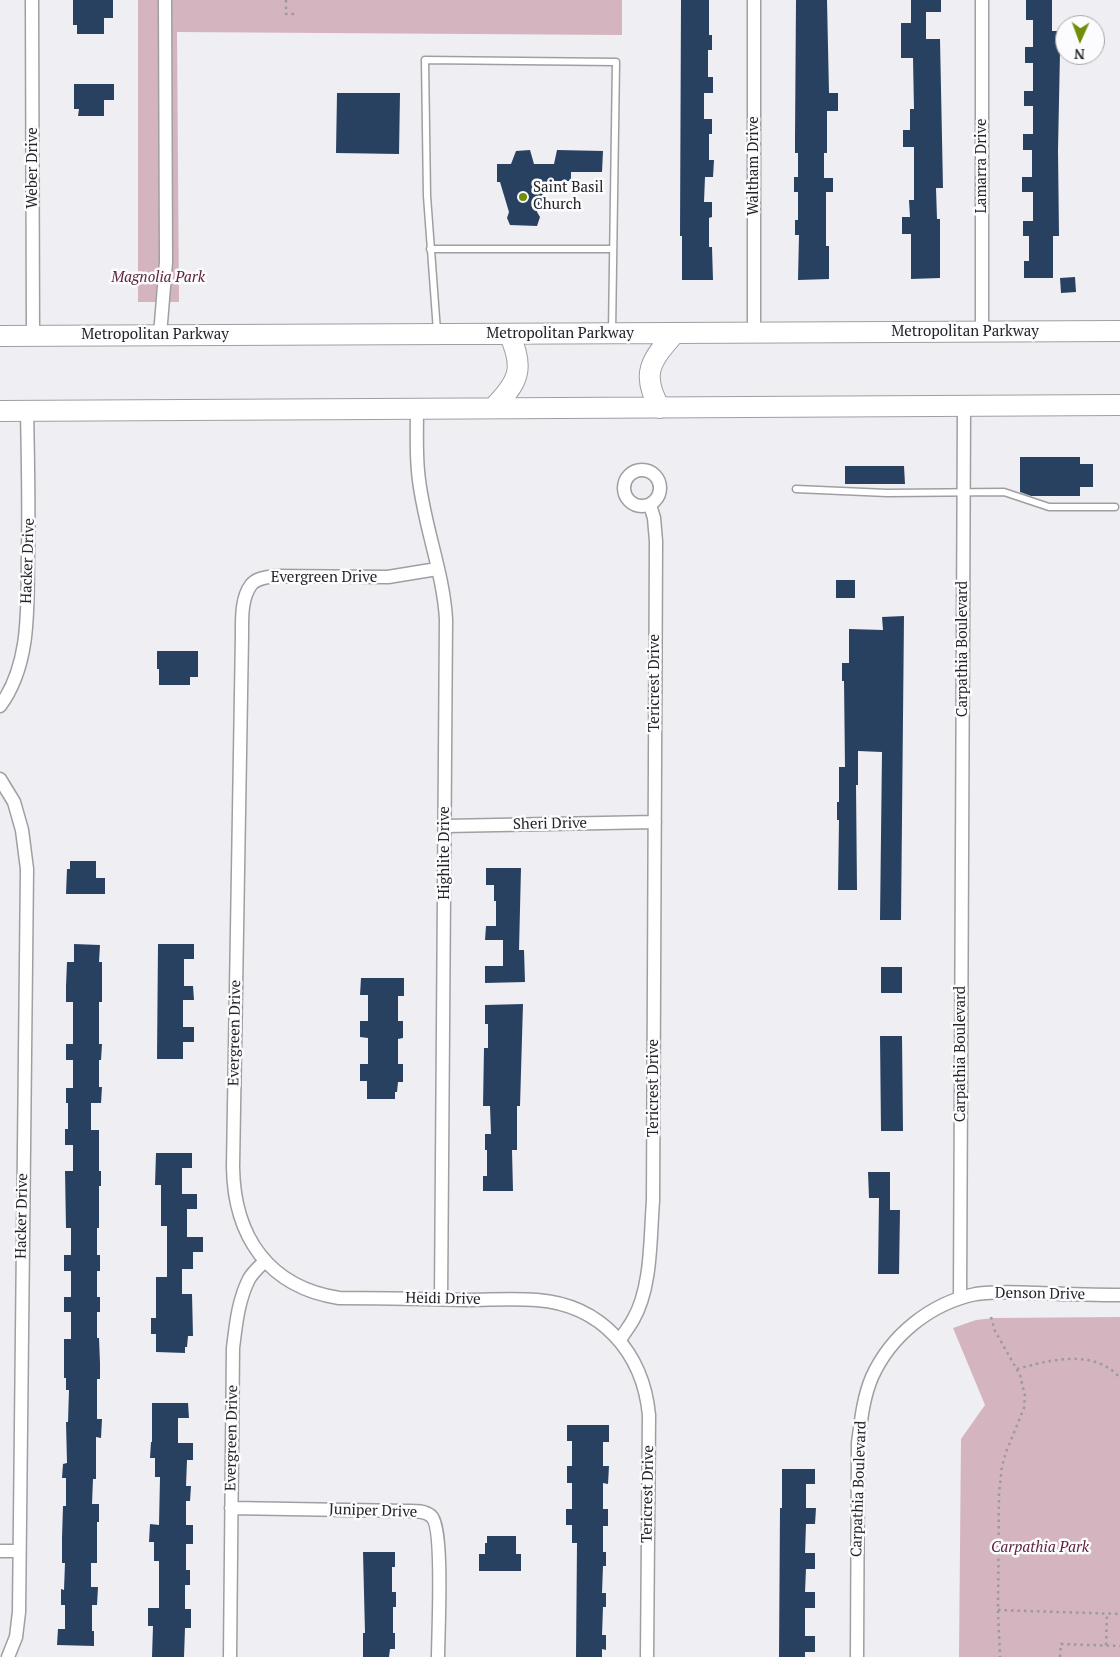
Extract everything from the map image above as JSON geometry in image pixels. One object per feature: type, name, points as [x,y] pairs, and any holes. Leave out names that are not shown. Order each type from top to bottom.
[{"type":"main road","name":"Metropolitan Parkway","points":[[0,336],[1120,331]]},
{"type":"main road","points":[[660,408],[651,393],[650,371],[661,348],[674,333]]},
{"type":"main road","points":[[493,408],[506,395],[518,373],[516,349],[509,334]]},
{"type":"main road","points":[[0,411],[1120,406]]},
{"type":"street","name":"Weber Drive","points":[[32,0],[33,335]]},
{"type":"street","points":[[160,335],[166,262],[166,0]]},
{"type":"street","name":"Waltham Drive","points":[[754,0],[754,332]]},
{"type":"street","name":"Lamarra Drive","points":[[982,0],[982,332]]},
{"type":"street","name":"Carpathia Boulevard","points":[[857,1657],[858,1443],[866,1395],[872,1377],[897,1340],[926,1314],[960,1298],[964,406]]},
{"type":"street","name":"Highlite Drive","points":[[417,409],[418,471],[446,619],[441,1299]]},
{"type":"street","name":"Hacker Drive","points":[[0,706],[16,676],[24,646],[29,490],[27,411]]},
{"type":"street","name":"Tericrest Drive","points":[[647,1657],[648,1400],[634,1360],[620,1340],[634,1319],[645,1284],[649,1262],[653,1200],[656,541],[654,518],[650,505]]},
{"type":"street","name":"Evergreen Drive","points":[[230,1657],[233,1348],[241,1302],[250,1277],[265,1261],[254,1247],[244,1229],[238,1210],[234,1185],[242,616],[251,584],[260,578],[273,576],[388,577],[437,569]]},
{"type":"street","name":"Hacker Drive","points":[[0,779],[14,802],[22,830],[26,869],[18,1612],[16,1636],[8,1657]]},
{"type":"street","name":"Sheri Drive","points":[[445,826],[655,822]]},
{"type":"street","name":"Heidi Drive","points":[[265,1261],[286,1278],[315,1292],[330,1296],[538,1300],[554,1303],[570,1307],[588,1315],[606,1326],[620,1340]]},
{"type":"street","name":"Denson Drive","points":[[960,1298],[1002,1292],[1120,1295]]},
{"type":"street","name":"Juniper Drive","points":[[231,1508],[405,1511],[420,1512],[431,1516],[436,1522],[439,1547],[438,1657]]},
{"type":"street","points":[[0,1551],[18,1551]]},
{"type":"lane","points":[[438,335],[427,196],[425,60],[616,62],[612,333]]},
{"type":"lane","points":[[430,249],[613,249]]},
{"type":"lane","points":[[796,489],[887,493],[1004,492],[1049,507],[1115,507]]},
{"type":"path","points":[[286,0],[286,14],[295,14]]},
{"type":"path","points":[[991,1317],[995,1331],[1020,1375],[1025,1402],[1006,1452],[1002,1466],[999,1493],[998,1610],[1000,1657]]},
{"type":"path","points":[[1017,1369],[1042,1362],[1072,1358],[1092,1360],[1112,1369],[1120,1378]]},
{"type":"path","points":[[998,1610],[1120,1614]]},
{"type":"path","points":[[1106,1645],[1107,1613]]},
{"type":"path","points":[[1060,1657],[1060,1644],[1120,1646]]},
{"type":"green space","name":"Magnolia Park","points":[[138,0],[622,0],[622,35],[177,32],[179,302],[138,302]]},
{"type":"green space","name":"Carpathia Park","points":[[1120,1317],[1120,1657],[959,1657],[961,1439],[985,1405],[953,1328],[976,1320],[994,1318]]},
{"type":"building","points":[[73,0],[113,0],[113,18],[104,18],[104,34],[77,34],[77,25],[73,25]]},
{"type":"building","points":[[681,0],[709,0],[709,35],[712,35],[712,50],[708,50],[708,77],[713,77],[713,93],[704,93],[704,119],[712,119],[712,134],[709,134],[709,160],[714,160],[713,177],[705,177],[704,202],[712,202],[712,217],[709,218],[709,247],[712,247],[713,280],[682,280],[682,236],[680,236]]},
{"type":"building","points":[[796,0],[827,0],[829,93],[838,93],[838,111],[827,111],[827,153],[824,153],[824,178],[833,178],[833,192],[826,192],[826,246],[829,246],[829,279],[798,280],[799,235],[795,235],[795,220],[798,220],[798,192],[794,192],[794,177],[798,177],[798,153],[795,153]]},
{"type":"building","points":[[911,0],[941,0],[941,12],[926,12],[926,39],[940,39],[943,188],[936,188],[937,219],[940,219],[940,278],[911,279],[911,234],[902,234],[902,217],[910,217],[909,200],[914,200],[914,147],[903,147],[903,130],[910,130],[910,109],[914,109],[913,58],[901,58],[901,23],[911,23]]},
{"type":"building","points":[[1026,0],[1052,0],[1052,31],[1055,31],[1055,65],[1060,65],[1059,236],[1053,236],[1053,278],[1024,278],[1024,261],[1029,261],[1029,236],[1023,236],[1023,221],[1033,221],[1033,192],[1022,192],[1022,177],[1032,177],[1032,150],[1023,150],[1023,134],[1033,134],[1033,106],[1024,106],[1024,91],[1033,91],[1033,63],[1025,63],[1025,47],[1033,47],[1033,20],[1026,20]]},
{"type":"building","points":[[74,84],[114,84],[114,100],[104,100],[104,116],[78,116],[79,109],[74,109]]},
{"type":"building","points":[[337,93],[400,93],[399,154],[336,153]]},
{"type":"building","name":"Saint Basil Church","points":[[530,150],[534,164],[554,164],[557,150],[603,151],[602,172],[571,172],[571,181],[547,181],[537,212],[540,217],[537,226],[510,225],[507,218],[509,212],[500,182],[497,182],[497,164],[511,164],[516,151]]},
{"type":"building","points":[[1075,277],[1076,292],[1061,293],[1060,278]]},
{"type":"building","points":[[1020,457],[1080,457],[1080,464],[1093,464],[1093,487],[1080,487],[1080,496],[1031,496],[1020,492]]},
{"type":"building","points":[[845,466],[904,466],[905,484],[845,484]]},
{"type":"building","points":[[836,580],[855,580],[855,598],[836,598]]},
{"type":"building","points":[[904,616],[901,920],[880,920],[882,752],[858,751],[858,785],[856,785],[857,890],[838,890],[839,820],[837,820],[837,802],[839,802],[839,767],[845,767],[842,663],[849,663],[849,629],[883,630],[882,617]]},
{"type":"building","points":[[157,651],[198,651],[198,677],[190,677],[190,685],[159,685]]},
{"type":"building","points":[[70,861],[96,861],[96,878],[105,878],[105,894],[66,894],[67,869],[70,869]]},
{"type":"building","points":[[486,868],[521,868],[519,950],[524,950],[525,982],[485,983],[485,966],[503,966],[503,940],[485,940],[486,926],[496,926],[494,885],[486,885]]},
{"type":"building","points":[[74,944],[100,945],[99,962],[102,962],[102,1002],[99,1002],[99,1044],[102,1044],[101,1060],[99,1060],[99,1087],[102,1087],[101,1103],[91,1103],[91,1130],[99,1130],[99,1171],[101,1171],[99,1228],[97,1228],[97,1255],[100,1255],[100,1271],[97,1271],[97,1297],[100,1297],[100,1312],[97,1312],[97,1338],[99,1338],[100,1379],[97,1379],[97,1419],[102,1419],[101,1438],[96,1437],[96,1479],[93,1479],[92,1504],[99,1504],[97,1563],[91,1563],[91,1587],[98,1587],[97,1605],[92,1605],[94,1646],[57,1645],[58,1629],[65,1629],[65,1605],[61,1605],[61,1589],[64,1590],[65,1563],[62,1563],[62,1538],[63,1506],[66,1506],[66,1478],[62,1478],[63,1464],[67,1463],[66,1422],[68,1422],[69,1390],[66,1390],[66,1378],[64,1378],[64,1339],[71,1339],[71,1312],[64,1312],[64,1297],[71,1297],[71,1271],[64,1271],[64,1255],[71,1255],[71,1228],[66,1228],[65,1171],[73,1171],[73,1145],[65,1145],[65,1129],[68,1129],[66,1088],[73,1088],[73,1060],[66,1060],[66,1044],[73,1044],[73,1002],[66,1002],[66,986],[67,962],[74,962]]},
{"type":"building","points":[[158,944],[194,944],[194,959],[184,959],[184,986],[193,986],[194,1000],[183,1000],[183,1027],[194,1027],[194,1042],[183,1042],[183,1059],[157,1059]]},
{"type":"building","points":[[881,967],[902,967],[902,993],[881,993]]},
{"type":"building","points":[[361,978],[404,978],[404,996],[398,996],[398,1021],[403,1021],[403,1038],[398,1039],[398,1064],[403,1064],[403,1082],[398,1082],[395,1099],[367,1099],[367,1081],[360,1081],[360,1064],[368,1064],[368,1038],[360,1037],[360,1021],[368,1021],[368,995],[360,995]]},
{"type":"building","points":[[523,1004],[520,1106],[517,1106],[517,1150],[512,1150],[513,1191],[483,1191],[483,1176],[487,1176],[485,1134],[491,1134],[490,1106],[483,1106],[484,1048],[488,1048],[488,1024],[485,1024],[485,1005]]},
{"type":"building","points":[[880,1036],[902,1036],[903,1131],[881,1131]]},
{"type":"building","points":[[156,1153],[192,1153],[192,1168],[182,1168],[182,1194],[197,1194],[197,1209],[187,1209],[187,1237],[203,1237],[203,1252],[193,1252],[193,1269],[182,1269],[182,1294],[192,1294],[193,1336],[188,1336],[185,1353],[156,1352],[156,1334],[151,1334],[151,1318],[156,1318],[156,1277],[167,1277],[167,1226],[161,1226],[161,1185],[155,1185]]},
{"type":"building","points":[[868,1172],[890,1172],[890,1210],[900,1210],[899,1274],[878,1274],[879,1198],[869,1198]]},
{"type":"building","points":[[152,1403],[188,1403],[189,1418],[178,1418],[178,1443],[193,1443],[193,1460],[187,1460],[186,1486],[191,1486],[190,1501],[186,1501],[186,1525],[193,1525],[193,1544],[186,1544],[186,1570],[190,1570],[190,1585],[185,1585],[185,1609],[191,1609],[191,1628],[185,1628],[184,1657],[152,1657],[153,1626],[148,1626],[148,1608],[159,1608],[159,1561],[154,1561],[154,1542],[149,1542],[150,1524],[159,1525],[160,1477],[155,1477],[155,1458],[150,1458]]},
{"type":"building","points":[[567,1425],[609,1425],[609,1442],[603,1442],[603,1466],[609,1466],[608,1484],[603,1483],[603,1509],[608,1509],[608,1526],[603,1526],[603,1552],[606,1552],[606,1566],[603,1566],[602,1593],[606,1593],[606,1607],[603,1607],[602,1635],[606,1635],[606,1650],[602,1649],[602,1657],[576,1657],[577,1543],[572,1543],[572,1525],[566,1525],[566,1509],[572,1509],[572,1483],[567,1483],[567,1466],[572,1466],[572,1441],[567,1441]]},
{"type":"building","points":[[782,1469],[815,1469],[815,1484],[806,1484],[806,1508],[816,1508],[815,1524],[806,1524],[805,1553],[815,1553],[815,1569],[806,1569],[805,1592],[815,1592],[815,1608],[805,1608],[805,1636],[815,1636],[815,1652],[805,1652],[805,1657],[779,1657]]},
{"type":"building","points":[[487,1536],[516,1536],[516,1554],[521,1554],[521,1571],[479,1571],[479,1554],[485,1554]]},
{"type":"building","points":[[363,1552],[395,1552],[395,1567],[392,1567],[392,1592],[396,1592],[396,1607],[393,1607],[395,1649],[390,1649],[389,1657],[363,1657],[363,1633],[365,1633]]},
{"type":"place","name":"Saint Basil Church","points":[[523,197]]}]
